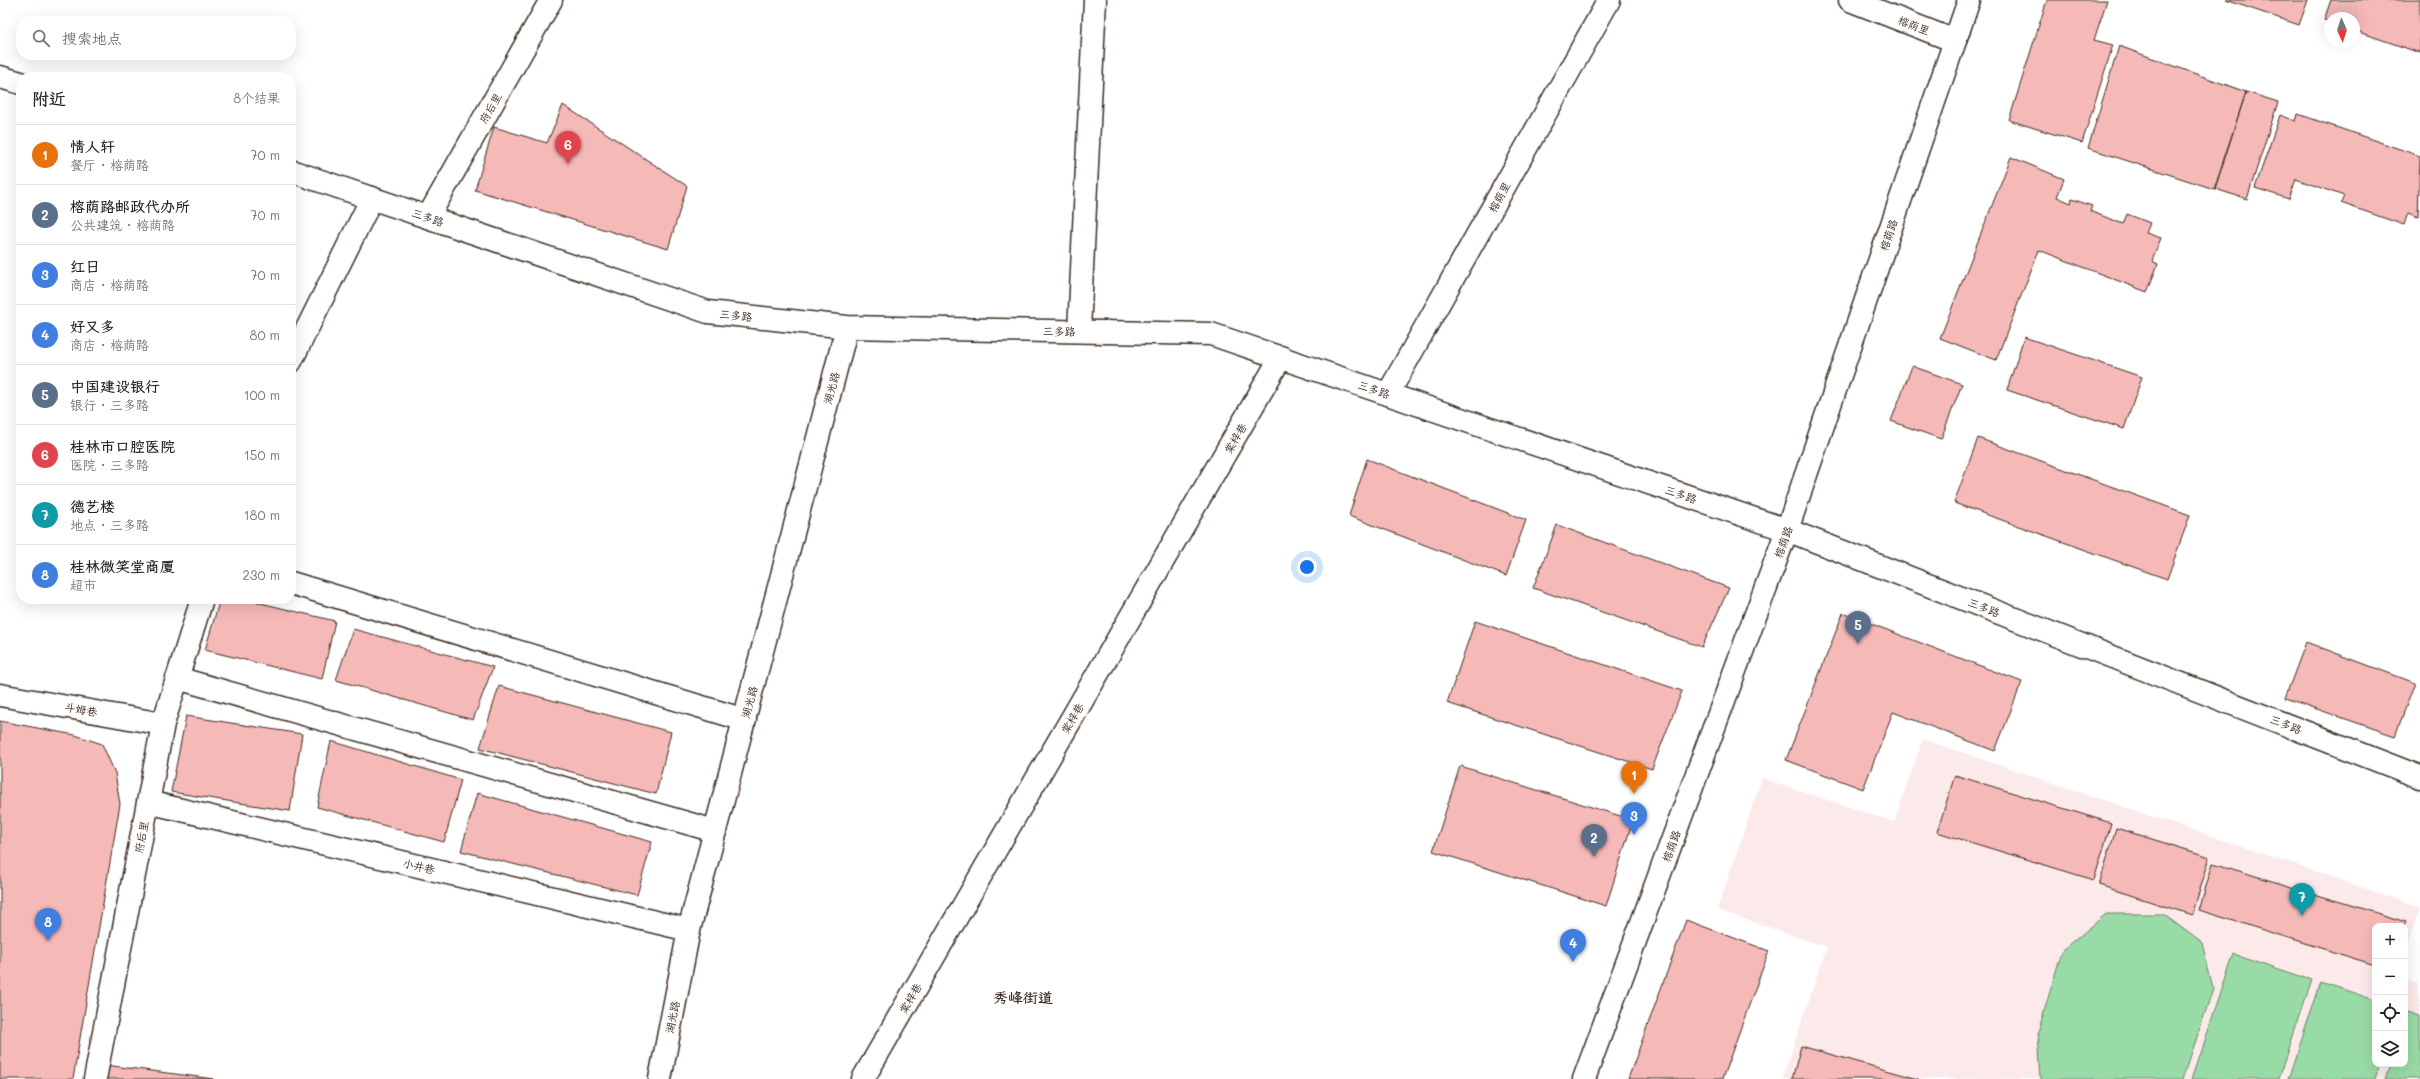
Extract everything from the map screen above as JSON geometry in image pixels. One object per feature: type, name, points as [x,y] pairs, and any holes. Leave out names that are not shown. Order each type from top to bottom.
[{"type":"street","name":"府后里","points":[[428,217],[551,0]]},
{"type":"street","points":[[1079,331],[1095,0]]},
{"type":"street","name":"榕荫里","points":[[1388,394],[1609,0]]},
{"type":"street","name":"榕荫里","points":[[1850,0],[1955,41]]},
{"type":"street","name":"榕荫路","points":[[1584,1079],[1787,530],[1969,0]]},
{"type":"street","points":[[0,77],[16,82]]},
{"type":"street","name":"三多路","points":[[296,173],[708,312],[847,327],[1211,334],[1787,530],[2420,777]]},
{"type":"street","points":[[296,351],[372,198]]},
{"type":"street","name":"湖光路","points":[[660,1079],[689,930],[847,327]]},
{"type":"street","name":"棠梓巷","points":[[863,1079],[1282,357]]},
{"type":"street","points":[[296,585],[745,720]]},
{"type":"street","name":"府后里","points":[[95,1079],[163,724],[200,604]]},
{"type":"street","points":[[177,678],[715,831]]},
{"type":"street","name":"斗姆巷","points":[[0,695],[163,724]]},
{"type":"street","name":"小井巷","points":[[148,802],[689,930]]},
{"type":"shaded area","points":[[1923,739],[2420,907],[2408,942],[2408,923],[2372,923],[2372,1067],[2408,1067],[2408,980],[2420,984],[2420,1079],[1782,1079],[1827,947],[1717,910],[1762,778],[1894,822]]},
{"type":"green space","points":[[2106,914],[2163,914],[2202,943],[2213,989],[2183,1079],[2041,1079],[2038,1032],[2062,951]]},
{"type":"green space","points":[[2234,954],[2312,980],[2279,1079],[2192,1079]]},
{"type":"green space","points":[[2321,982],[2372,999],[2372,1067],[2379,1067],[2375,1079],[2289,1079]]},
{"type":"green space","points":[[2408,1010],[2420,1014],[2420,1079],[2385,1079],[2389,1067],[2408,1067]]},
{"type":"building","points":[[2047,0],[2107,0],[2094,40],[2113,45],[2082,143],[2009,120]]},
{"type":"building","points":[[2226,0],[2308,0],[2299,25]]},
{"type":"building","points":[[2331,0],[2420,0],[2420,53],[2360,32],[2360,12],[2327,12]]},
{"type":"building","points":[[2119,46],[2246,92],[2214,189],[2088,148]]},
{"type":"building","points":[[2246,92],[2278,102],[2247,199],[2215,189]]},
{"type":"building","points":[[563,105],[687,186],[668,249],[475,190],[494,127],[547,143]]},
{"type":"building","points":[[2298,114],[2420,156],[2418,217],[2408,213],[2404,225],[2341,203],[2344,196],[2296,179],[2289,199],[2255,188],[2280,115],[2296,121]]},
{"type":"building","points":[[2011,157],[2064,179],[2057,197],[2071,203],[2072,199],[2092,206],[2090,211],[2123,224],[2127,214],[2150,223],[2146,233],[2161,238],[2152,261],[2158,264],[2147,292],[2039,250],[1996,360],[1940,338]]},
{"type":"building","points":[[2024,337],[2142,377],[2124,429],[2007,390]]},
{"type":"building","points":[[1912,366],[1962,384],[1941,439],[1891,421]]},
{"type":"building","points":[[1978,438],[2190,515],[2167,579],[1954,503]]},
{"type":"building","points":[[1367,459],[1526,520],[1506,576],[1349,516]]},
{"type":"building","points":[[1557,525],[1729,588],[1702,647],[1533,588]]},
{"type":"building","points":[[219,604],[265,604],[335,621],[322,679],[205,650]]},
{"type":"building","points":[[1843,613],[2022,682],[1995,751],[1893,712],[1863,789],[1786,760]]},
{"type":"building","points":[[1475,621],[1682,691],[1652,769],[1447,703]]},
{"type":"building","points":[[353,629],[493,667],[473,720],[336,680]]},
{"type":"building","points":[[2306,642],[2415,683],[2395,736],[2285,698]]},
{"type":"building","points":[[499,686],[671,732],[656,794],[480,748]]},
{"type":"building","points":[[186,716],[302,734],[290,811],[171,792]]},
{"type":"building","points":[[0,721],[75,735],[102,744],[115,773],[120,804],[73,1079],[0,1079]]},
{"type":"building","points":[[331,741],[461,780],[444,842],[317,807]]},
{"type":"building","points":[[1460,766],[1633,820],[1606,906],[1433,851]]},
{"type":"building","points":[[1955,775],[2111,823],[2094,880],[1937,832]]},
{"type":"building","points":[[477,793],[652,842],[637,895],[461,851]]},
{"type":"building","points":[[2116,828],[2210,857],[2192,915],[2099,885]]},
{"type":"building","points":[[2213,863],[2406,922],[2372,923],[2372,964],[2199,910]]},
{"type":"building","points":[[1686,920],[1769,951],[1722,1079],[1628,1079]]},
{"type":"building","points":[[1801,1046],[1918,1079],[1792,1079]]},
{"type":"building","points":[[105,1065],[214,1079],[103,1079]]},
{"type":"place","name":"桂林市口腔医院","points":[[568,164]]},
{"type":"place","name":"中国建设银行","points":[[1858,644]]},
{"type":"place","name":"情人轩","points":[[1634,794]]},
{"type":"place","name":"红日","points":[[1634,835]]},
{"type":"place","name":"榕荫路邮政代办所","points":[[1594,857]]},
{"type":"place","name":"德艺楼","points":[[2302,916]]},
{"type":"place","name":"桂林微笑堂商厦","points":[[48,941]]},
{"type":"place","name":"好又多","points":[[1573,962]]},
{"type":"district","name":"秀峰街道","points":[[1023,997]]}]
